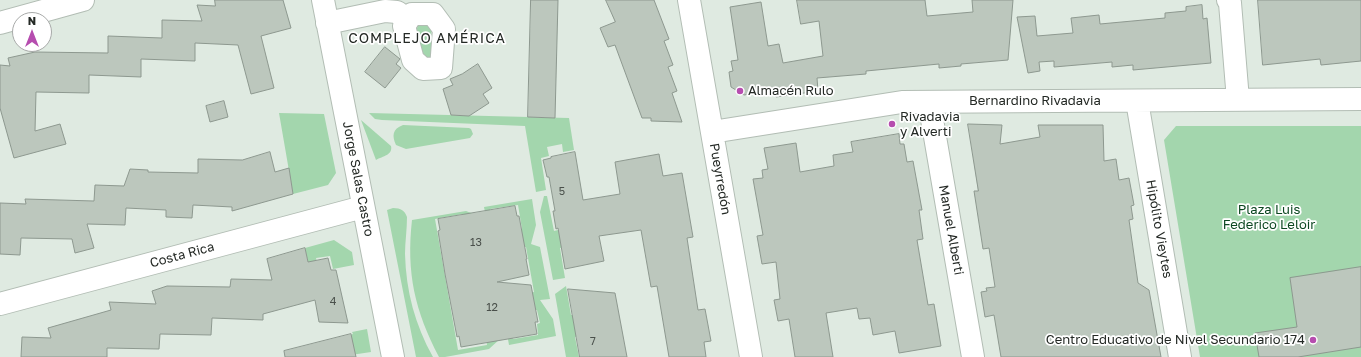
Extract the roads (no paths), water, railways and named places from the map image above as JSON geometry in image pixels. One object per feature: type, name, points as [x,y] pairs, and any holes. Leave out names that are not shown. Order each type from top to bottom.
[{"type":"street","points":[[0,22],[83,0]]},
{"type":"street","name":"Jorge Salas Castro","points":[[323,0],[393,357]]},
{"type":"street","name":"Pueyrredón","points":[[689,0],[751,357]]},
{"type":"street","points":[[1228,0],[1230,3],[1238,100]]},
{"type":"street","points":[[327,23],[385,11],[397,12],[408,20]]},
{"type":"street","name":"Bernardino Rivadavia","points":[[712,132],[902,102],[1361,99]]},
{"type":"street","name":"Hipólito Vieytes","points":[[1137,101],[1180,357]]},
{"type":"street","name":"Manuel Alberti","points":[[929,102],[973,357]]},
{"type":"street","name":"Costa Rica","points":[[0,304],[363,207]]},
{"type":"place","name":"Almacén Rulo","points":[[740,91]]},
{"type":"place","name":"Rivadavia y Alverti","points":[[892,124]]},
{"type":"place","name":"Centro Educativo de Nivel Secundario 174","points":[[1313,340]]},
{"type":"district","name":"COMPLEJO AMÉRICA","points":[[427,39]]},
{"type":"park label","name":"Plaza Luis Federico Leloir","points":[[1269,218]]}]
